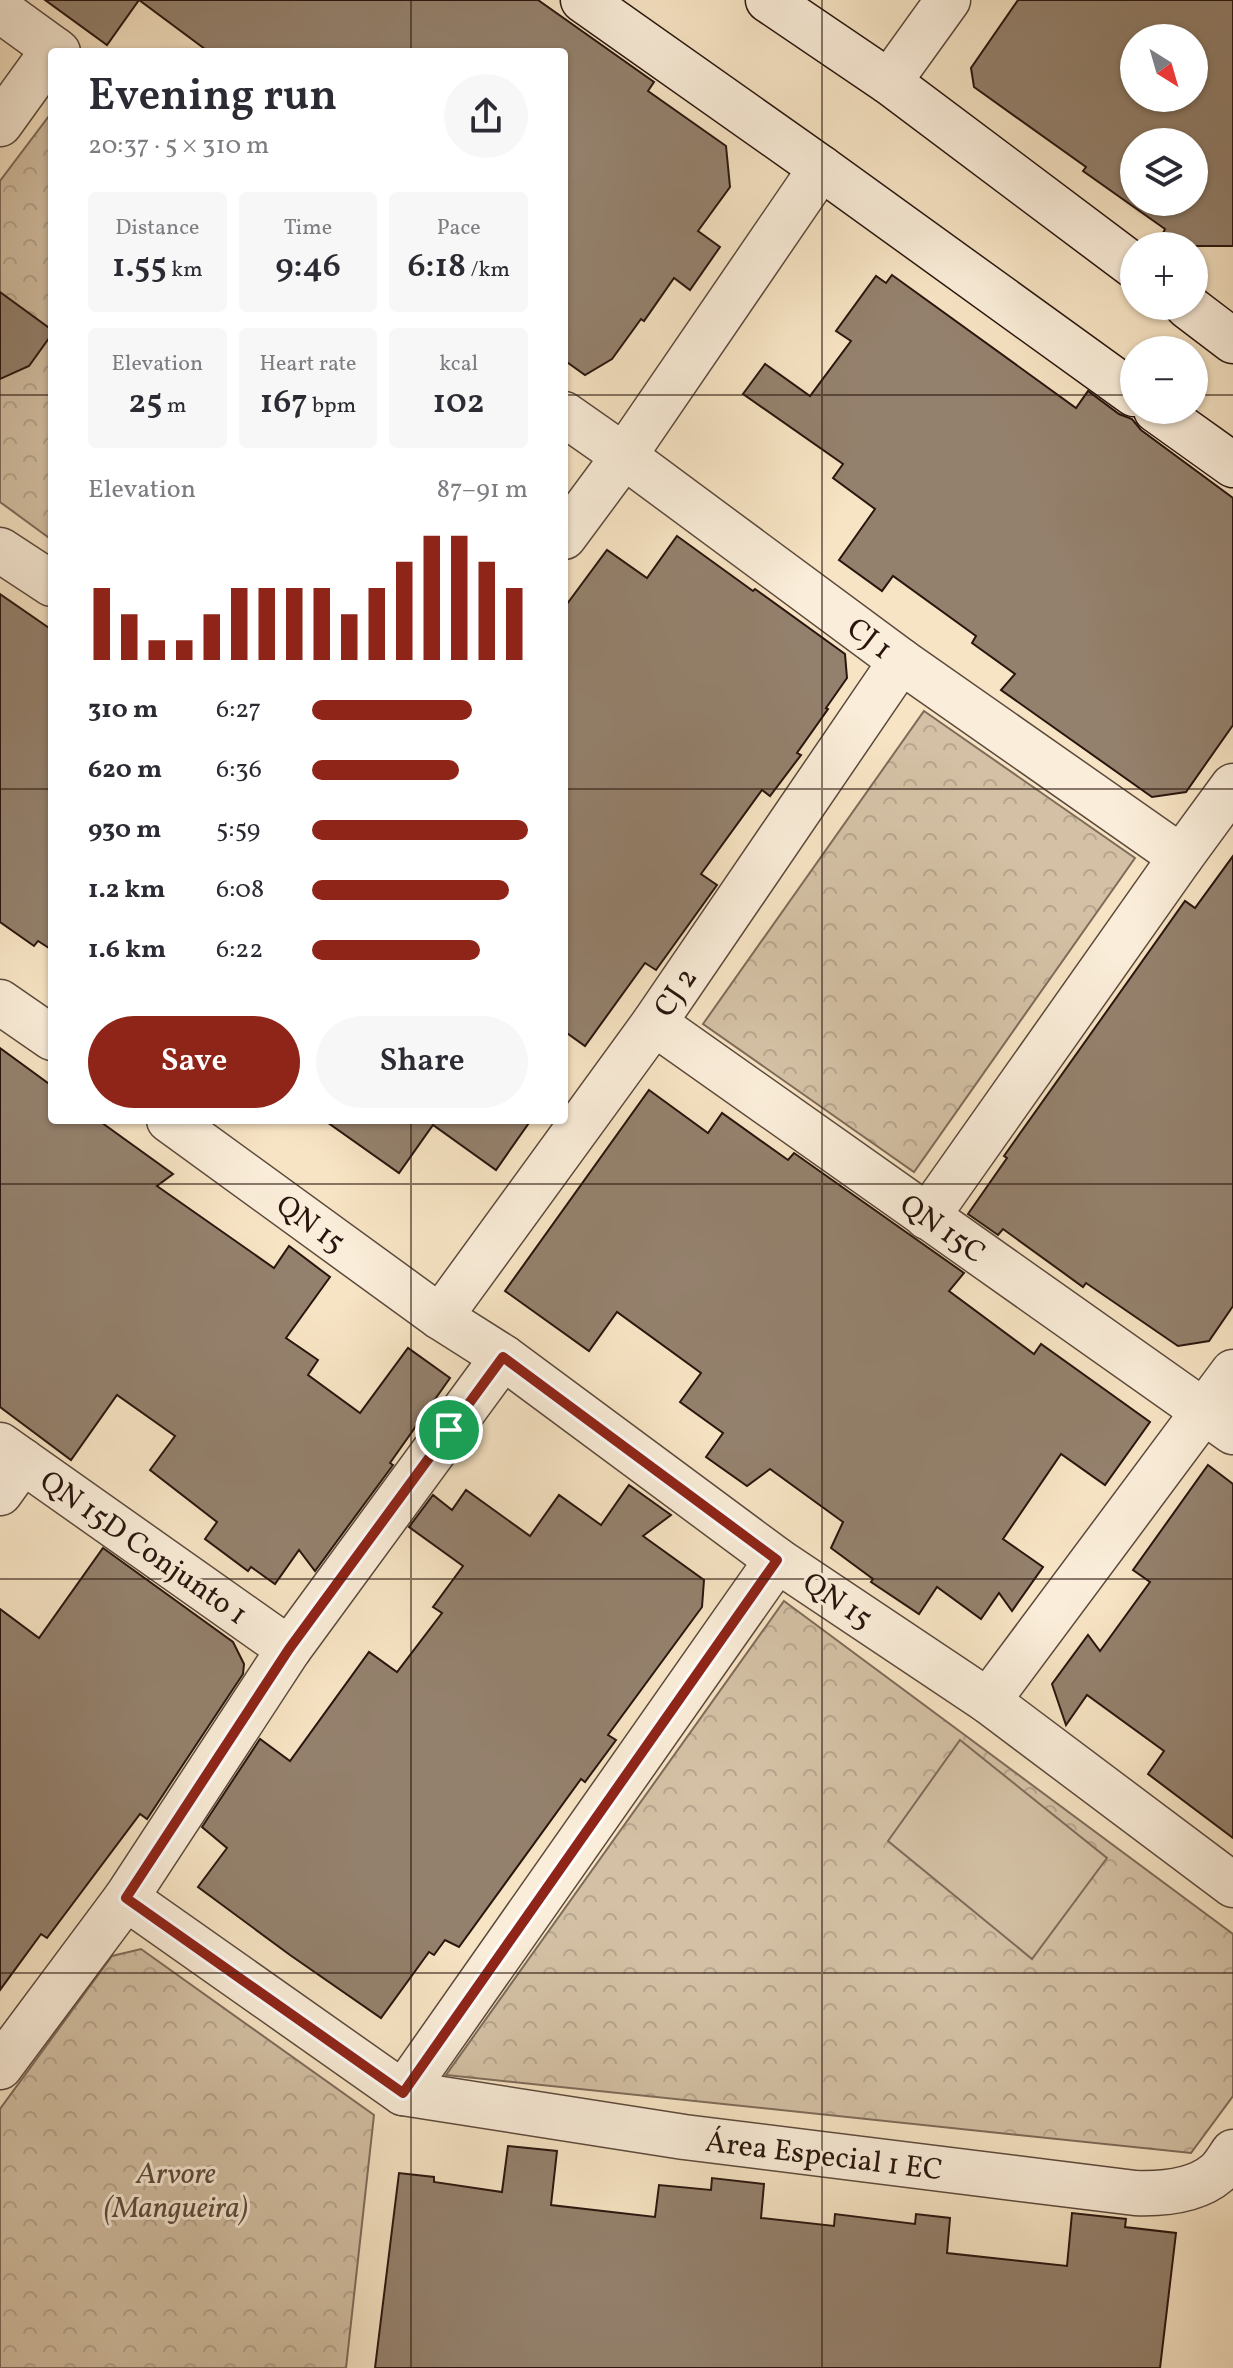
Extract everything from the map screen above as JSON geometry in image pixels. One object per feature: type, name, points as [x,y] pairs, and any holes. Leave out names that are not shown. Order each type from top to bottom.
[{"type":"street","points":[[583,0],[1120,384]]},
{"type":"street","points":[[768,0],[889,82],[1120,255]]},
{"type":"street","points":[[889,82],[948,0]]},
{"type":"street","points":[[0,10],[53,48]]},
{"type":"street","points":[[0,124],[48,61]]},
{"type":"street","points":[[568,532],[624,456],[821,168]]},
{"type":"street","points":[[1205,320],[1233,341]]},
{"type":"street","name":"CJ 1","points":[[568,417],[901,661],[1181,857]]},
{"type":"street","points":[[1180,424],[1222,449]]},
{"type":"street","points":[[0,550],[48,581]]},
{"type":"street","name":"CJ 2","points":[[440,1317],[654,1023],[901,661]]},
{"type":"street","points":[[927,1217],[1233,786]]},
{"type":"street","points":[[0,1002],[48,1035]]},
{"type":"street","name":"QN 15C","points":[[654,1023],[1218,1422]]},
{"type":"street","name":"QN 15","points":[[175,1124],[440,1317],[503,1357],[777,1560],[988,1701],[1233,1885]]},
{"type":"street","points":[[0,2067],[126,1898],[289,1649],[503,1357]]},
{"type":"street","points":[[988,1701],[1218,1422],[1233,1372]]},
{"type":"street","name":"QN 15D Conjunto 1","points":[[8,1466],[289,1649]]},
{"type":"street","points":[[126,1898],[403,2093],[777,1560]]},
{"type":"street","name":"Área Especial 1 EC","points":[[403,2093],[684,2137],[1135,2193],[1158,2194],[1199,2184],[1218,2173],[1233,2152]]},
{"type":"green space","points":[[48,117],[48,537],[0,502],[0,181]]},
{"type":"green space","points":[[924,711],[1135,858],[914,1172],[703,1024]]},
{"type":"green space","points":[[784,1601],[1233,1934],[1233,2096],[1191,2153],[446,2075]]},
{"type":"green space","points":[[960,1740],[1107,1858],[1032,1959],[888,1841]]},
{"type":"green space","name":"Arvore (Mangueira)","points":[[141,1949],[374,2115],[346,2368],[0,2368],[0,2109],[112,1956]]},
{"type":"building","points":[[45,0],[139,0],[107,45]]},
{"type":"building","points":[[139,0],[538,0],[654,82],[648,91],[726,146],[730,187],[698,231],[720,247],[690,290],[674,278],[612,359],[585,375],[568,363],[568,48],[204,48]]},
{"type":"building","points":[[1018,0],[1233,0],[1233,246],[1208,246],[1208,232],[1164,232],[1165,229],[1147,216],[1208,216],[1208,128],[1120,128],[1120,197],[1083,171],[1086,167],[974,87],[971,68]]},
{"type":"building","points":[[892,275],[1076,408],[1088,391],[1120,414],[1120,424],[1136,424],[1233,498],[1233,725],[1186,792],[1152,797],[1001,690],[1015,674],[972,643],[976,636],[893,576],[882,591],[839,560],[875,509],[833,478],[843,464],[743,394],[765,364],[810,396],[851,341],[836,331],[876,276],[886,283]]},
{"type":"building","points":[[0,292],[48,327],[48,340],[29,366],[0,379]]},
{"type":"building","points":[[677,536],[845,654],[847,678],[797,753],[801,755],[770,796],[762,790],[701,874],[717,885],[656,970],[645,963],[585,1046],[568,1034],[568,603],[607,550],[647,578]]},
{"type":"building","points":[[0,594],[48,627],[48,947],[38,941],[34,946],[0,922]]},
{"type":"building","points":[[1233,856],[1233,1306],[1209,1341],[1178,1346],[1086,1283],[1083,1287],[1003,1229],[998,1235],[968,1214],[1007,1158],[1004,1156],[1185,901],[1195,908]]},
{"type":"building","points":[[0,1048],[48,1083],[48,1124],[104,1124],[173,1174],[157,1186],[274,1268],[289,1246],[330,1277],[286,1338],[318,1360],[308,1375],[360,1413],[408,1348],[450,1378],[390,1463],[393,1465],[315,1571],[299,1550],[275,1584],[251,1567],[248,1571],[205,1539],[217,1522],[150,1470],[175,1436],[117,1395],[71,1460],[0,1407]]},
{"type":"building","points":[[649,1090],[708,1133],[722,1113],[788,1160],[794,1153],[964,1273],[949,1291],[1034,1354],[1041,1344],[1150,1422],[1105,1485],[1061,1454],[1003,1539],[1043,1567],[1012,1611],[999,1593],[981,1619],[937,1587],[919,1614],[871,1582],[873,1579],[831,1548],[843,1522],[770,1469],[747,1486],[706,1457],[723,1433],[680,1402],[701,1373],[617,1312],[589,1351],[505,1291]]},
{"type":"building","points":[[330,1124],[528,1124],[496,1170],[433,1125],[399,1173]]},
{"type":"building","points":[[1208,1465],[1233,1484],[1233,1838],[1148,1774],[1164,1751],[1087,1695],[1066,1725],[1052,1684],[1088,1635],[1100,1651],[1150,1582],[1133,1570]]},
{"type":"building","points":[[629,1485],[671,1515],[643,1536],[704,1580],[702,1607],[608,1735],[616,1740],[585,1782],[581,1779],[459,1947],[445,1940],[434,1955],[429,1952],[381,2018],[198,1887],[227,1848],[202,1827],[260,1739],[290,1761],[369,1652],[397,1672],[442,1613],[433,1607],[463,1566],[409,1527],[433,1495],[452,1510],[466,1490],[530,1536],[559,1495],[601,1525]]},
{"type":"building","points":[[103,1548],[233,1642],[244,1664],[243,1674],[147,1819],[140,1814],[47,1938],[41,1934],[0,1990],[0,1609],[39,1638]]},
{"type":"building","points":[[508,2146],[557,2151],[551,2205],[655,2217],[659,2185],[711,2190],[712,2178],[764,2184],[761,2218],[834,2226],[835,2214],[915,2224],[916,2214],[950,2218],[947,2253],[1067,2266],[1072,2213],[1126,2219],[1125,2227],[1176,2233],[1160,2368],[375,2368],[399,2173],[434,2177],[434,2182],[502,2192]]},
{"type":"route","points":[[503,1357],[777,1560],[403,2093],[126,1898],[289,1649],[449,1430],[503,1357]]}]
